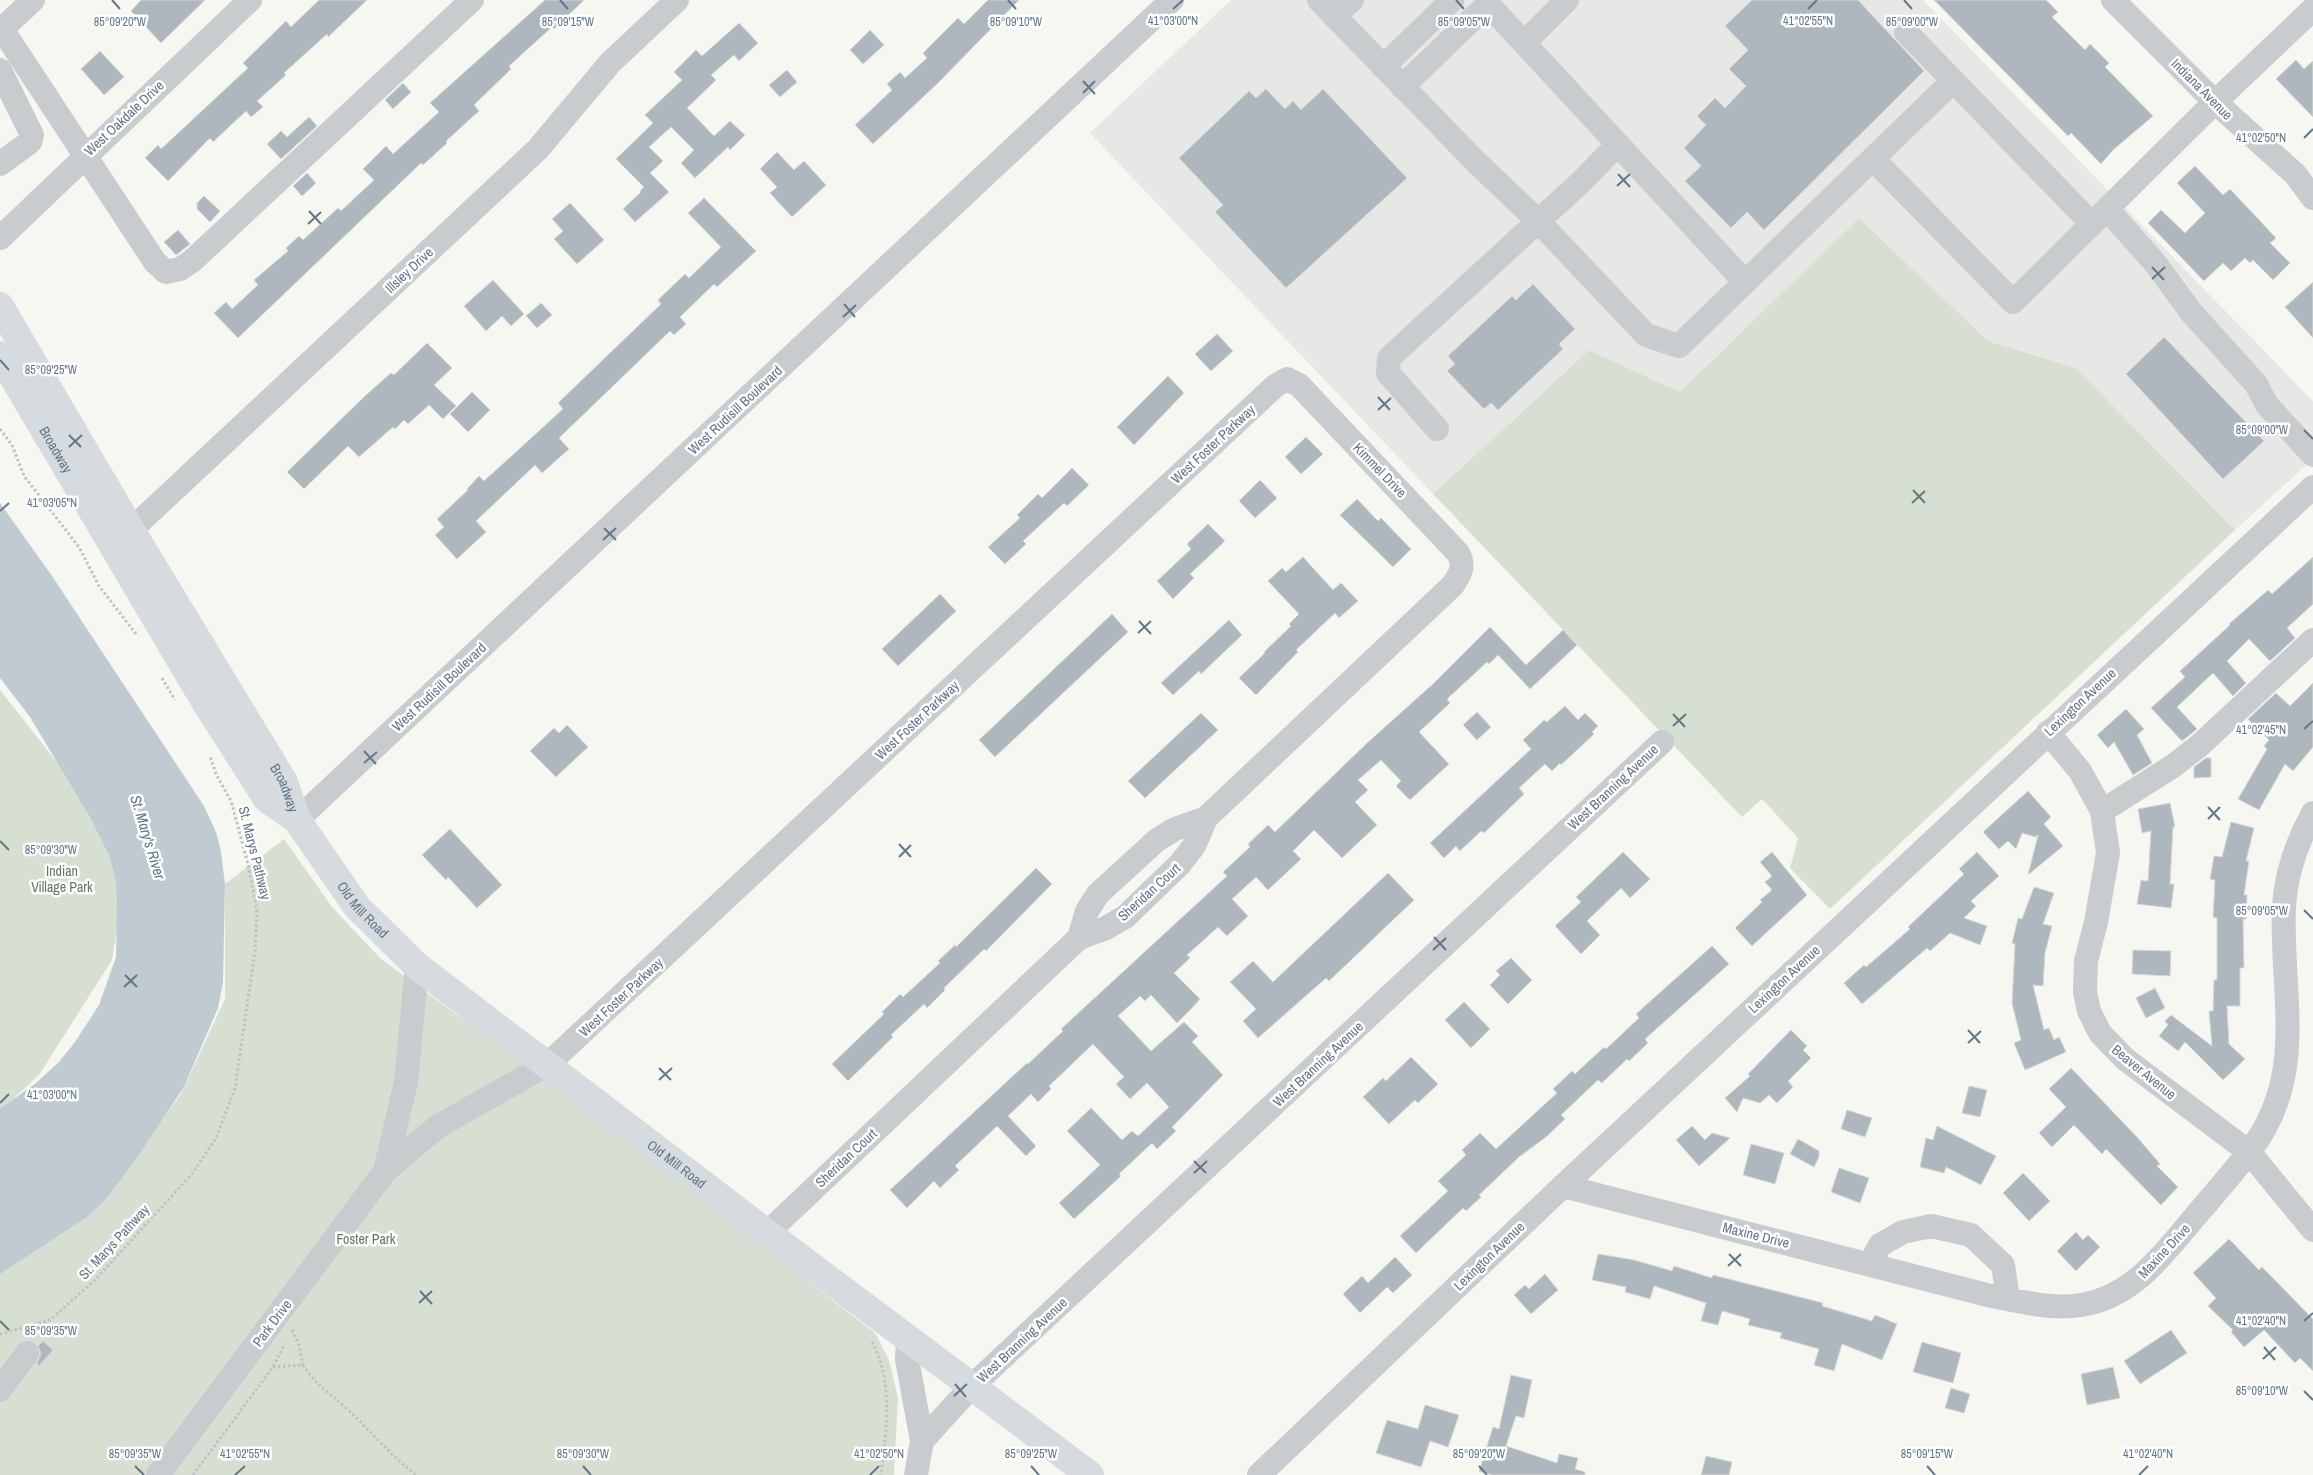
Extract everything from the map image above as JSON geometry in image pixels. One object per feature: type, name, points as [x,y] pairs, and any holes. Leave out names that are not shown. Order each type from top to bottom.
[{"type":"main road","name":"Broadway","points":[[0,306],[131,530],[284,782],[297,820]]},
{"type":"main road","name":"Broadway","points":[[0,355],[187,672],[266,799],[297,820]]},
{"type":"main road","name":"Old Mill Road","points":[[297,820],[357,907],[417,966],[548,1064],[767,1233],[1090,1475]]},
{"type":"street","points":[[33,0],[1,28],[155,262],[166,272],[180,269],[192,262],[472,0]]},
{"type":"street","name":"West Oakdale Drive","points":[[0,238],[85,155],[250,0]]},
{"type":"street","name":"Illsley Drive","points":[[131,530],[538,149],[610,63],[677,0]]},
{"type":"street","name":"West Rudisill Boulevard","points":[[297,820],[1172,0]]},
{"type":"street","points":[[1352,0],[1327,8],[1402,87],[1538,221],[1646,335],[1679,346],[1953,81]]},
{"type":"street","points":[[1383,67],[1452,0]]},
{"type":"street","points":[[1524,43],[1567,0]]},
{"type":"street","name":"Indiana Avenue","points":[[2113,0],[2215,102],[2295,174],[2313,198]]},
{"type":"street","points":[[1402,87],[1491,2],[1524,43],[1745,282]]},
{"type":"street","points":[[1873,159],[2013,302],[2215,102],[2313,9]]},
{"type":"street","points":[[1906,32],[1953,81],[2107,210],[2155,263],[2191,312],[2256,384],[2267,405],[2313,455]]},
{"type":"street","points":[[0,70],[32,135],[30,142],[0,164]]},
{"type":"street","points":[[1437,429],[1388,373],[1389,358],[1538,221],[1618,144]]},
{"type":"street","name":"Kimmel Drive","points":[[1287,378],[1299,385],[1458,553],[1462,568]]},
{"type":"street","name":"West Foster Parkway","points":[[548,1064],[1268,393],[1287,378]]},
{"type":"street","name":"Lexington Avenue","points":[[1259,1475],[1562,1186],[2313,487]]},
{"type":"street","name":"Sheridan Court","points":[[767,1233],[1078,938],[1104,929],[1125,917],[1180,864],[1194,846],[1206,818],[1454,585],[1462,568]]},
{"type":"street","points":[[2102,811],[2173,766],[2200,745],[2313,640]]},
{"type":"street","name":"Beaver Avenue","points":[[2048,732],[2080,772],[2102,811],[2108,853],[2096,922],[2086,962],[2085,992],[2089,1011],[2100,1033],[2125,1059],[2250,1152],[2313,1230]]},
{"type":"street","name":"West Branning Avenue","points":[[922,1441],[972,1386],[1662,742]]},
{"type":"street","name":"Maxine Drive","points":[[1562,1186],[2042,1306],[2081,1305],[2116,1294],[2142,1276],[2159,1259],[2250,1152],[2259,1140],[2281,1092],[2287,1063],[2284,906],[2292,857],[2313,813]]},
{"type":"street","points":[[1078,938],[1087,911],[1098,894],[1157,840],[1175,829],[1206,818]]},
{"type":"street","name":"Park Drive","points":[[385,1171],[406,1082],[417,966]]},
{"type":"street","name":"Park Drive","points":[[158,1475],[385,1171],[438,1127],[548,1064]]},
{"type":"street","points":[[1870,1264],[1880,1246],[1903,1232],[1932,1226],[1971,1235],[2003,1265],[2008,1299]]},
{"type":"street","points":[[908,1338],[907,1359],[922,1441],[916,1475]]},
{"type":"street","points":[[0,1390],[27,1353]]},
{"type":"path","points":[[0,429],[12,445],[24,476],[79,547],[98,586],[138,636]]},
{"type":"path","points":[[160,672],[166,688],[178,703]]},
{"type":"path","name":"St. Marys Pathway","points":[[0,1334],[50,1320],[94,1282],[192,1174],[216,1138],[235,1088],[255,951],[257,912],[231,801],[216,774],[208,750]]},
{"type":"path","points":[[193,1475],[273,1366],[292,1328],[299,1345],[303,1365],[313,1381],[346,1408],[396,1459],[416,1475]]},
{"type":"path","points":[[869,1338],[883,1366],[887,1424],[881,1475]]},
{"type":"path","points":[[273,1366],[303,1365]]},
{"type":"shaded area","points":[[1231,0],[1923,0],[2313,401],[2313,459],[2235,530],[2076,368],[1988,341],[1859,218],[1680,392],[1589,350],[1433,494],[1090,133]]},
{"type":"green space","points":[[1859,218],[1988,341],[2076,368],[2235,530],[1830,909],[1790,868],[1798,838],[1762,799],[1742,817],[1433,494],[1589,350],[1680,392]]},
{"type":"green space","name":"Indian Village Park","points":[[0,690],[113,833],[126,873],[112,960],[39,1075],[0,1111]]},
{"type":"green space","name":"Foster Park","points":[[284,839],[332,907],[381,959],[565,1094],[875,1333],[889,1360],[898,1398],[894,1475],[0,1475],[0,1272],[107,1193],[181,1094],[225,999],[225,884]]},
{"type":"water","name":"St. Mary's River","points":[[0,503],[52,576],[204,806],[216,832],[221,852],[225,884],[223,982],[218,1008],[184,1087],[132,1165],[104,1201],[87,1217],[0,1274],[0,1109],[36,1083],[59,1062],[75,1042],[99,1005],[116,957],[117,900],[116,881],[109,855],[90,817],[30,717],[0,678]]},
{"type":"building","points":[[141,0],[205,0],[161,43],[131,11]]},
{"type":"building","points":[[319,0],[367,0],[328,37],[327,34],[284,73],[286,75],[257,101],[263,107],[251,117],[246,111],[213,142],[210,138],[168,181],[145,158],[158,145],[161,149],[248,68],[243,63],[286,21],[291,27]]},
{"type":"building","points":[[545,0],[584,0],[554,29],[552,27],[509,66],[511,69],[474,105],[479,111],[446,141],[447,143],[423,165],[421,163],[238,338],[214,313],[226,302],[232,309],[258,285],[254,280],[288,251],[286,248],[299,236],[303,240],[338,208],[341,211],[374,180],[363,169],[386,146],[393,154],[439,112],[430,103]]},
{"type":"building","points":[[988,0],[1019,0],[939,82],[873,144],[855,125],[892,90],[887,84],[900,72],[905,78],[927,58],[923,53],[958,18],[964,24]]},
{"type":"building","points":[[1752,0],[1858,0],[1924,71],[1764,230],[1747,212],[1731,228],[1685,181],[1701,166],[1684,148],[1706,125],[1697,116],[1715,98],[1725,108],[1746,86],[1729,69],[1748,50],[1725,26]]},
{"type":"building","points":[[1934,0],[2046,0],[2058,12],[2052,17],[2085,50],[2090,44],[2109,63],[2105,67],[2153,116],[2113,150],[2101,164],[2071,133],[2068,136]]},
{"type":"building","points":[[739,23],[758,43],[739,61],[734,55],[711,75],[716,80],[687,108],[714,136],[730,121],[745,135],[730,150],[728,147],[695,178],[681,163],[694,150],[671,127],[649,147],[663,161],[650,173],[669,192],[635,222],[623,209],[644,187],[616,159],[653,123],[645,115],[682,80],[674,72],[696,50],[702,56]]},
{"type":"building","points":[[870,30],[884,45],[863,64],[850,50]]},
{"type":"building","points":[[100,51],[124,77],[104,95],[81,69]]},
{"type":"building","points":[[2296,60],[2304,69],[2313,61],[2313,117],[2276,79]]},
{"type":"building","points":[[787,70],[797,82],[780,97],[769,85]]},
{"type":"building","points":[[403,83],[411,92],[393,109],[385,100]]},
{"type":"building","points":[[1266,89],[1285,109],[1293,101],[1301,110],[1323,89],[1407,178],[1286,288],[1215,212],[1223,205],[1179,158],[1249,91],[1256,98]]},
{"type":"building","points":[[309,117],[317,126],[281,159],[267,144],[281,131],[287,137]]},
{"type":"building","points":[[777,152],[794,170],[804,161],[826,185],[792,217],[770,193],[777,187],[760,169]]},
{"type":"building","points":[[2195,166],[2223,195],[2230,189],[2276,238],[2270,243],[2290,263],[2273,280],[2253,260],[2250,263],[2245,258],[2231,271],[2223,263],[2204,281],[2148,223],[2161,210],[2185,233],[2205,213],[2177,183]]},
{"type":"building","points":[[307,173],[316,183],[302,196],[293,186]]},
{"type":"building","points":[[204,196],[220,211],[210,222],[197,209],[197,203]]},
{"type":"building","points":[[704,198],[756,251],[717,287],[714,284],[680,317],[686,324],[674,335],[670,331],[559,438],[569,449],[542,473],[535,465],[476,521],[486,532],[457,559],[435,535],[444,527],[437,519],[468,490],[479,476],[484,481],[563,409],[558,403],[661,304],[658,300],[685,274],[689,278],[721,247],[688,213]]},
{"type":"building","points":[[570,203],[604,240],[577,264],[554,239],[563,231],[552,219]]},
{"type":"building","points":[[178,230],[190,244],[176,255],[164,242]]},
{"type":"building","points":[[493,280],[524,314],[511,326],[502,316],[486,331],[464,306]]},
{"type":"building","points":[[2313,282],[2313,338],[2285,307]]},
{"type":"building","points":[[1533,284],[1575,329],[1559,344],[1563,349],[1498,410],[1491,403],[1484,409],[1447,371],[1455,364],[1448,356],[1512,296],[1516,300]]},
{"type":"building","points":[[541,303],[552,315],[537,328],[526,316]]},
{"type":"building","points":[[1217,334],[1233,351],[1211,371],[1195,354]]},
{"type":"building","points":[[2164,337],[2264,441],[2223,479],[2126,374]]},
{"type":"building","points":[[427,343],[452,368],[434,385],[456,406],[443,419],[429,405],[408,424],[404,420],[395,429],[393,427],[359,457],[348,446],[304,489],[287,472],[365,396],[391,373],[394,375]]},
{"type":"building","points":[[1168,376],[1184,393],[1134,445],[1117,427]]},
{"type":"building","points":[[472,392],[490,410],[468,432],[450,414]]},
{"type":"building","points":[[1306,437],[1323,454],[1301,474],[1285,457]]},
{"type":"building","points":[[1072,468],[1089,485],[1067,506],[1064,503],[1023,541],[1026,544],[1005,564],[988,547],[1020,518],[1017,515],[1038,494],[1042,498]]},
{"type":"building","points":[[1260,480],[1277,498],[1255,518],[1239,501]]},
{"type":"building","points":[[1357,499],[1378,521],[1381,518],[1411,549],[1393,567],[1340,515]]},
{"type":"building","points":[[1208,524],[1225,541],[1190,574],[1194,578],[1173,599],[1157,581],[1191,549],[1187,544]]},
{"type":"building","points":[[1303,557],[1333,590],[1341,583],[1358,601],[1339,618],[1335,613],[1296,650],[1298,652],[1256,695],[1239,678],[1291,626],[1289,624],[1299,614],[1268,581],[1282,568],[1286,572]]},
{"type":"building","points":[[2313,557],[2313,604],[2287,628],[2295,638],[2270,661],[2249,639],[2227,661],[2246,683],[2233,696],[2213,673],[2177,707],[2197,729],[2182,741],[2151,708],[2185,677],[2180,671],[2229,624],[2268,590],[2272,594]]},
{"type":"building","points":[[940,594],[956,611],[898,666],[882,649]]},
{"type":"building","points":[[1112,614],[1128,632],[995,757],[979,740]]},
{"type":"building","points":[[1229,620],[1242,635],[1201,674],[1199,671],[1173,695],[1161,683]]},
{"type":"building","points":[[1490,627],[1526,665],[1563,630],[1577,645],[1530,689],[1498,655],[1489,664],[1487,662],[1447,699],[1450,703],[1419,732],[1449,764],[1410,800],[1396,786],[1401,781],[1381,760],[1358,780],[1368,790],[1355,802],[1377,825],[1342,858],[1314,830],[1293,851],[1301,859],[1268,890],[1256,877],[1232,899],[1248,916],[1227,936],[1218,927],[1187,955],[1190,958],[1174,973],[1200,999],[1177,1023],[1151,995],[1145,1001],[1140,996],[1118,1016],[1151,1051],[1184,1022],[1198,1036],[1192,1042],[1223,1075],[1172,1127],[1176,1131],[1157,1149],[1152,1143],[1119,1174],[1121,1176],[1074,1219],[1059,1203],[1100,1165],[1067,1131],[1091,1108],[1122,1140],[1132,1131],[1138,1136],[1169,1107],[1147,1083],[1130,1099],[1116,1084],[1124,1077],[1093,1044],[1049,1086],[1051,1089],[1038,1102],[1031,1094],[1008,1116],[1036,1146],[1026,1156],[997,1126],[955,1166],[959,1170],[940,1188],[934,1181],[907,1208],[890,1190],[1028,1064],[1063,1031],[1061,1029],[1227,876],[1223,872],[1250,847],[1248,844],[1268,825],[1275,832],[1366,744],[1433,684]]},
{"type":"building","points":[[2313,683],[2313,747],[2293,771],[2285,764],[2259,810],[2238,799],[2267,749],[2264,746],[2269,740],[2248,719],[2276,693],[2290,706]]},
{"type":"building","points":[[1565,706],[1578,720],[1585,713],[1598,726],[1592,732],[1594,734],[1552,771],[1545,764],[1519,788],[1524,794],[1484,833],[1481,831],[1460,851],[1456,846],[1444,858],[1430,843],[1531,749],[1523,740],[1544,720],[1547,722]]},
{"type":"building","points":[[2126,709],[2144,729],[2137,735],[2152,763],[2133,775],[2114,742],[2108,748],[2097,735]]},
{"type":"building","points":[[1477,712],[1491,727],[1477,740],[1463,725]]},
{"type":"building","points":[[1201,713],[1218,730],[1145,798],[1128,781]]},
{"type":"building","points":[[567,725],[588,747],[556,777],[530,751],[554,728],[559,733]]},
{"type":"building","points":[[2206,758],[2211,758],[2211,777],[2194,778],[2194,767]]},
{"type":"building","points":[[2028,791],[2051,817],[2044,824],[2063,846],[2028,875],[2038,835],[2035,837],[2022,833],[2016,849],[2008,841],[1999,849],[1983,832]]},
{"type":"building","points":[[2170,803],[2175,827],[2173,827],[2170,884],[2174,884],[2171,908],[2137,904],[2141,880],[2148,881],[2151,831],[2142,833],[2138,809]]},
{"type":"building","points":[[2231,822],[2254,828],[2246,861],[2249,861],[2244,895],[2247,895],[2246,919],[2243,919],[2244,968],[2240,968],[2240,1006],[2227,1006],[2229,1044],[2245,1059],[2223,1080],[2185,1042],[2178,1051],[2159,1036],[2168,1025],[2165,1021],[2171,1015],[2212,1046],[2209,1011],[2213,1011],[2214,980],[2217,980],[2217,918],[2213,917],[2215,880],[2210,879],[2214,856],[2222,857]]},
{"type":"building","points":[[450,829],[502,885],[477,908],[448,877],[446,880],[422,855]]},
{"type":"building","points":[[1623,852],[1650,879],[1630,898],[1621,888],[1587,921],[1600,935],[1581,954],[1555,926],[1581,902],[1576,897]]},
{"type":"building","points":[[1772,852],[1807,895],[1752,946],[1735,928],[1762,902],[1760,900],[1772,890],[1765,882],[1772,876],[1760,862]]},
{"type":"building","points":[[1977,852],[1999,876],[1971,901],[1976,906],[1964,918],[1987,926],[1980,945],[1950,933],[1930,951],[1927,948],[1862,1004],[1844,983],[1864,965],[1866,967],[1910,929],[1908,927],[1964,874],[1959,869]]},
{"type":"building","points":[[1036,868],[1052,884],[986,951],[984,949],[944,988],[945,990],[927,1008],[924,1004],[891,1035],[893,1037],[848,1081],[832,1064],[884,1014],[882,1012],[900,994],[903,997],[940,963],[938,961],[955,945],[956,947]]},
{"type":"building","points":[[1388,873],[1414,900],[1329,981],[1326,978],[1258,1038],[1243,1021],[1256,1009],[1230,982],[1253,961],[1273,982]]},
{"type":"building","points":[[2034,887],[2054,893],[2043,924],[2052,926],[2045,953],[2043,986],[2033,985],[2044,1030],[2049,1028],[2054,1040],[2059,1037],[2066,1052],[2025,1070],[2014,1043],[2021,1040],[2012,1003],[2015,944],[2012,943],[2018,918],[2022,919]]},
{"type":"building","points":[[1712,946],[1729,964],[1645,1039],[1648,1043],[1629,1061],[1627,1059],[1602,1083],[1598,1080],[1561,1115],[1565,1119],[1546,1137],[1519,1157],[1479,1195],[1481,1197],[1466,1211],[1463,1208],[1416,1253],[1400,1236],[1448,1191],[1438,1181],[1466,1155],[1462,1150],[1480,1133],[1496,1149],[1557,1093],[1553,1089],[1572,1071],[1575,1074],[1604,1047],[1606,1049],[1639,1018],[1636,1014]]},
{"type":"building","points":[[2133,950],[2171,951],[2170,976],[2132,974]]},
{"type":"building","points":[[1511,958],[1532,980],[1508,1004],[1490,985],[1500,975],[1496,971]]},
{"type":"building","points":[[2155,988],[2165,1008],[2146,1018],[2136,998]]},
{"type":"building","points":[[1464,1002],[1490,1029],[1471,1048],[1445,1020]]},
{"type":"building","points":[[1791,1030],[1807,1046],[1803,1050],[1811,1058],[1788,1081],[1793,1087],[1777,1103],[1769,1095],[1760,1103],[1743,1098],[1737,1112],[1725,1098],[1750,1076],[1748,1074]]},
{"type":"building","points":[[1411,1057],[1438,1084],[1418,1103],[1415,1100],[1389,1124],[1363,1097],[1383,1078],[1386,1081]]},
{"type":"building","points":[[2071,1068],[2137,1137],[2160,1164],[2157,1166],[2178,1187],[2161,1205],[2106,1149],[2102,1154],[2074,1125],[2052,1147],[2039,1133],[2066,1107],[2049,1089]]},
{"type":"building","points":[[1969,1086],[1987,1090],[1980,1117],[1962,1113]]},
{"type":"building","points":[[1847,1110],[1872,1118],[1865,1137],[1841,1129]]},
{"type":"building","points":[[1692,1126],[1705,1140],[1712,1133],[1730,1138],[1699,1166],[1676,1140]]},
{"type":"building","points":[[1937,1126],[1996,1156],[1981,1185],[1946,1167],[1944,1173],[1920,1167],[1926,1138],[1933,1140]]},
{"type":"building","points":[[1798,1139],[1819,1151],[1819,1157],[1814,1167],[1790,1154]]},
{"type":"building","points":[[1751,1144],[1784,1153],[1775,1184],[1743,1175]]},
{"type":"building","points":[[1839,1168],[1869,1178],[1860,1203],[1831,1192]]},
{"type":"building","points":[[2023,1173],[2050,1201],[2029,1221],[2003,1193]]},
{"type":"building","points":[[2076,1232],[2083,1240],[2088,1235],[2100,1247],[2076,1271],[2057,1251]]},
{"type":"building","points":[[2229,1239],[2259,1270],[2262,1267],[2313,1319],[2313,1371],[2300,1358],[2295,1363],[2264,1330],[2244,1347],[2231,1332],[2233,1330],[2208,1306],[2216,1298],[2193,1273]]},
{"type":"building","points":[[1598,1254],[1634,1260],[1672,1271],[1674,1266],[1712,1278],[1713,1275],[1823,1303],[1822,1306],[1872,1321],[1875,1315],[1897,1324],[1882,1360],[1842,1344],[1834,1371],[1814,1365],[1819,1349],[1780,1338],[1782,1333],[1748,1325],[1750,1319],[1722,1311],[1718,1325],[1701,1321],[1706,1303],[1654,1286],[1650,1299],[1625,1292],[1626,1287],[1592,1280]]},
{"type":"building","points":[[1395,1257],[1412,1275],[1393,1293],[1387,1287],[1360,1313],[1343,1294],[1362,1276],[1368,1283]]},
{"type":"building","points":[[1545,1274],[1558,1290],[1531,1314],[1514,1295],[1525,1285],[1529,1289]]},
{"type":"building","points":[[2171,1330],[2187,1353],[2140,1384],[2124,1361]]},
{"type":"building","points":[[43,1341],[53,1350],[39,1366],[37,1363],[41,1354],[38,1346]]},
{"type":"building","points":[[1922,1342],[1961,1353],[1953,1383],[1913,1372]]},
{"type":"building","points":[[2113,1367],[2120,1398],[2087,1405],[2081,1374]]},
{"type":"building","points":[[1511,1375],[1532,1380],[1524,1418],[1516,1416],[1506,1446],[1557,1463],[1559,1454],[1578,1458],[1575,1469],[1585,1472],[1585,1475],[1492,1475],[1479,1471],[1493,1427],[1499,1429]]},
{"type":"building","points":[[1951,1388],[1970,1394],[1964,1413],[1945,1408]]},
{"type":"building","points":[[1425,1405],[1459,1415],[1448,1447],[1430,1441],[1421,1467],[1376,1453],[1387,1420],[1418,1429]]},
{"type":"building","points":[[1706,1456],[1732,1462],[1729,1475],[1701,1475]]}]
